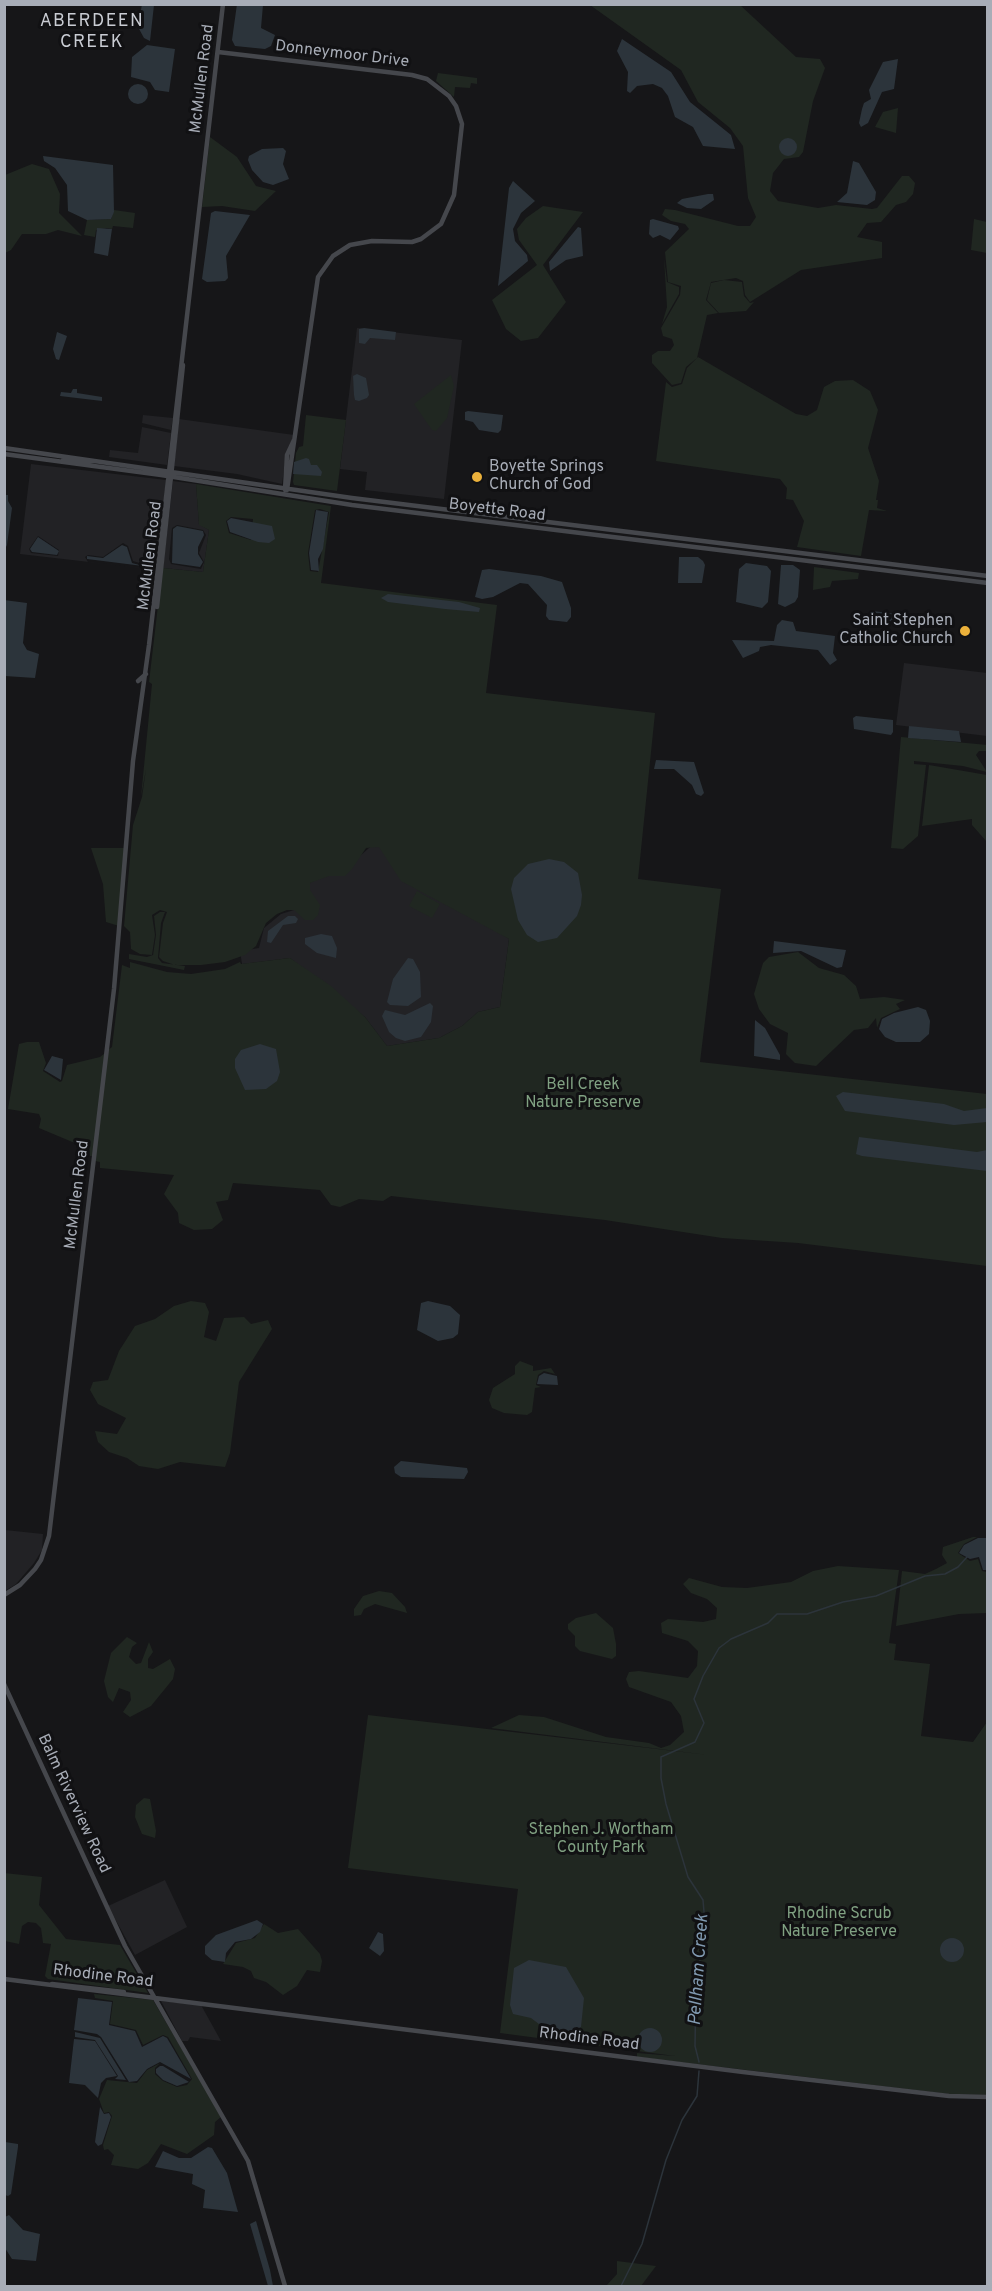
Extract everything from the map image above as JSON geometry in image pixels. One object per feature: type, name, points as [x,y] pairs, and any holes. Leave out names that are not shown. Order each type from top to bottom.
[{"type":"street","name":"McMullen Road","points":[[132,779],[148,682],[184,335],[224,4]]},
{"type":"street","name":"Donneymoor Drive","points":[[219,52],[412,75],[427,79],[449,96],[456,106],[462,124],[454,195],[447,216],[441,224],[430,233],[412,242],[372,241],[350,245],[333,256],[318,277],[285,495]]},
{"type":"street","name":"Boyette Road","points":[[4,447],[286,489],[987,576]]},
{"type":"street","name":"Boyette Road","points":[[4,454],[170,476],[285,495],[987,583]]},
{"type":"street","points":[[53,454],[62,462],[66,459],[87,462],[98,460]]},
{"type":"street","name":"McMullen Road","points":[[4,1595],[20,1586],[35,1569],[41,1560],[49,1536],[114,990],[132,779],[170,476]]},
{"type":"street","points":[[138,681],[146,674]]},
{"type":"street","name":"Balm Riverview Road","points":[[4,1684],[120,1934],[253,2172],[285,2286]]},
{"type":"street","name":"Rhodine Road","points":[[4,1979],[743,2072],[934,2094],[987,2097]]},
{"type":"shaded area","points":[[142,4],[154,5],[150,41],[144,38],[138,27]]},
{"type":"shaded area","points":[[237,4],[263,5],[261,28],[275,35],[271,46],[265,49],[235,46],[232,40]]},
{"type":"shaded area","points":[[622,39],[671,72],[690,102],[731,135],[735,149],[703,146],[693,127],[675,117],[668,96],[662,88],[653,84],[637,86],[630,93],[627,91],[628,72],[617,51]]},
{"type":"shaded area","points":[[147,45],[175,49],[169,92],[155,90],[150,82],[131,77],[132,57]]},
{"type":"shaded area","points":[[898,59],[894,89],[882,92],[868,123],[861,127],[859,123],[864,103],[871,99],[869,90],[883,62]]},
{"type":"shaded area","points":[[138,84],[145,87],[148,94],[145,101],[138,104],[131,101],[128,94],[131,87]]},
{"type":"shaded area","points":[[788,138],[794,141],[797,147],[794,153],[788,156],[782,153],[779,147],[782,141]]},
{"type":"shaded area","points":[[283,148],[286,151],[283,164],[289,179],[273,185],[263,182],[252,170],[248,160],[249,156],[262,149]]},
{"type":"shaded area","points":[[43,156],[113,165],[114,212],[111,219],[87,220],[68,211],[67,185],[55,168],[44,161]]},
{"type":"shaded area","points":[[853,161],[859,163],[876,192],[875,200],[867,205],[837,202],[847,193]]},
{"type":"shaded area","points":[[513,181],[535,201],[521,213],[513,229],[515,241],[527,255],[528,261],[498,286],[509,188]]},
{"type":"shaded area","points":[[713,194],[714,200],[701,209],[687,208],[677,203],[682,199]]},
{"type":"shaded area","points":[[215,211],[250,215],[226,256],[228,278],[225,281],[207,282],[202,279],[211,213]]},
{"type":"shaded area","points":[[650,220],[678,226],[679,229],[670,240],[660,235],[653,238],[649,234]]},
{"type":"shaded area","points":[[578,227],[581,228],[583,256],[566,260],[550,271],[549,262]]},
{"type":"shaded area","points":[[97,228],[112,229],[108,256],[94,253]]},
{"type":"shaded area","points":[[357,328],[462,340],[444,499],[365,490],[367,472],[340,469]]},
{"type":"shaded area","points":[[359,329],[396,332],[395,340],[370,338],[365,344],[359,343]]},
{"type":"shaded area","points":[[57,332],[67,336],[59,360],[56,359],[53,349]]},
{"type":"shaded area","points":[[357,374],[366,378],[369,395],[359,401],[355,400],[354,395],[353,376]]},
{"type":"shaded area","points":[[73,389],[77,389],[77,393],[102,397],[102,401],[60,396],[61,392],[71,393]]},
{"type":"shaded area","points":[[465,412],[503,415],[501,430],[498,433],[479,430],[473,422],[465,420]]},
{"type":"shaded area","points":[[143,415],[173,418],[171,430],[142,423]]},
{"type":"shaded area","points":[[179,419],[294,435],[286,455],[282,484],[237,474],[174,466]]},
{"type":"shaded area","points":[[142,427],[171,433],[167,465],[109,457],[110,450],[138,453]]},
{"type":"shaded area","points":[[309,459],[311,465],[317,465],[322,472],[321,476],[293,474],[294,462]]},
{"type":"shaded area","points":[[31,464],[166,480],[156,573],[150,569],[112,565],[143,568],[143,564],[133,561],[128,546],[123,543],[103,557],[88,555],[85,557],[88,562],[20,554]],"holes":[[[38,536],[59,550],[58,556],[31,553],[29,549]]]},
{"type":"shaded area","points":[[173,481],[196,484],[199,524],[209,530],[203,572],[163,568]],"holes":[[[177,525],[203,530],[206,535],[199,553],[204,562],[201,569],[171,564],[169,559],[172,528]]]},
{"type":"shaded area","points":[[5,495],[8,495],[12,508],[5,549]]},
{"type":"shaded area","points":[[316,510],[328,512],[323,549],[318,559],[319,571],[311,570],[309,553]]},
{"type":"shaded area","points":[[231,518],[272,526],[275,539],[269,543],[258,542],[230,532],[227,521]]},
{"type":"shaded area","points":[[177,526],[203,531],[204,535],[198,547],[198,554],[203,562],[200,567],[172,563],[173,529]]},
{"type":"shaded area","points":[[38,537],[59,551],[57,555],[32,552],[30,549]]},
{"type":"shaded area","points":[[122,545],[127,547],[132,563],[143,566],[87,559],[87,556],[103,558]]},
{"type":"shaded area","points":[[679,557],[698,557],[703,561],[705,565],[702,583],[678,583]]},
{"type":"shaded area","points":[[746,563],[767,566],[771,571],[768,602],[762,608],[736,602],[739,569]]},
{"type":"shaded area","points":[[781,565],[793,565],[800,570],[798,597],[795,602],[785,607],[778,604]]},
{"type":"shaded area","points":[[482,570],[541,576],[562,582],[571,608],[571,617],[567,622],[549,620],[546,616],[547,605],[528,584],[520,583],[493,597],[482,599],[475,597]]},
{"type":"shaded area","points":[[388,594],[459,602],[480,608],[479,612],[445,609],[388,602],[381,598]]},
{"type":"shaded area","points":[[4,600],[27,603],[23,643],[27,650],[39,654],[35,678],[5,676]]},
{"type":"shaded area","points":[[869,612],[908,615],[909,623],[869,620]]},
{"type":"shaded area","points":[[782,620],[793,622],[796,631],[835,636],[833,653],[837,660],[830,665],[818,650],[771,645],[760,647],[759,651],[743,658],[732,640],[774,641],[777,625]]},
{"type":"shaded area","points":[[904,663],[987,673],[987,736],[896,725]]},
{"type":"shaded area","points":[[856,716],[893,720],[893,732],[891,735],[854,729],[853,718]]},
{"type":"shaded area","points":[[909,726],[959,731],[961,742],[908,738]]},
{"type":"shaded area","points":[[656,760],[694,762],[704,793],[701,796],[696,794],[692,785],[674,769],[654,769]]},
{"type":"shaded area","points":[[376,842],[509,939],[500,1007],[478,1012],[462,1026],[439,1038],[387,1046],[365,1017],[290,958],[242,964],[240,951],[259,948],[264,928],[281,914],[294,910],[312,880],[346,868]]},
{"type":"shaded area","points":[[549,859],[564,862],[578,873],[582,895],[581,905],[577,916],[557,938],[538,942],[527,935],[518,920],[511,889],[514,878],[528,864]]},
{"type":"shaded area","points":[[288,916],[295,916],[298,919],[296,923],[283,925],[271,943],[267,942],[268,931]]},
{"type":"shaded area","points":[[321,934],[332,936],[337,948],[336,958],[317,953],[305,944],[305,938]]},
{"type":"shaded area","points":[[774,941],[846,950],[842,967],[837,968],[801,951],[773,953]]},
{"type":"shaded area","points":[[408,958],[413,959],[420,972],[421,997],[408,1006],[390,1005],[387,1002],[393,979]]},
{"type":"shaded area","points":[[430,1003],[433,1006],[431,1022],[421,1037],[405,1041],[389,1032],[382,1016],[385,1010],[405,1015]]},
{"type":"shaded area","points":[[918,1007],[926,1010],[930,1021],[929,1034],[920,1042],[896,1042],[885,1037],[879,1029],[882,1019],[894,1013]]},
{"type":"shaded area","points":[[755,1020],[765,1028],[780,1055],[780,1060],[754,1056]]},
{"type":"shaded area","points":[[260,1044],[276,1049],[280,1072],[277,1081],[266,1089],[245,1090],[235,1068],[235,1059],[241,1050]]},
{"type":"shaded area","points":[[52,1056],[63,1059],[61,1080],[44,1070]]},
{"type":"shaded area","points":[[843,1092],[944,1104],[964,1111],[987,1108],[987,1122],[954,1125],[845,1111],[836,1096]]},
{"type":"shaded area","points":[[859,1137],[977,1152],[987,1150],[987,1171],[862,1156],[856,1154]]},
{"type":"shaded area","points":[[428,1301],[450,1306],[460,1315],[458,1334],[453,1338],[438,1341],[417,1330],[421,1303]]},
{"type":"shaded area","points":[[544,1373],[557,1376],[558,1385],[537,1384],[539,1376]]},
{"type":"shaded area","points":[[401,1461],[467,1468],[468,1472],[464,1479],[401,1477],[395,1473],[394,1467]]},
{"type":"shaded area","points":[[5,1530],[43,1534],[42,1550],[34,1563],[16,1584],[5,1591]]},
{"type":"shaded area","points":[[978,1538],[987,1538],[987,1570],[983,1570],[979,1557],[970,1559],[959,1553],[964,1545]]},
{"type":"shaded area","points":[[165,1880],[187,1927],[135,1955],[108,1906]]},
{"type":"shaded area","points":[[257,1920],[263,1924],[260,1932],[251,1939],[235,1942],[226,1953],[225,1962],[212,1960],[205,1954],[205,1946],[216,1935]]},
{"type":"shaded area","points":[[378,1932],[383,1934],[384,1951],[380,1956],[369,1948]]},
{"type":"shaded area","points":[[952,1938],[957,1939],[963,1945],[963,1955],[957,1961],[952,1962],[947,1961],[941,1955],[940,1950],[941,1945],[947,1939]]},
{"type":"shaded area","points":[[529,1960],[566,1967],[584,1998],[581,2027],[564,2039],[548,2036],[543,2027],[531,2018],[513,2014],[510,2005],[514,1968]]},
{"type":"shaded area","points":[[78,1998],[112,2002],[109,2025],[135,2031],[142,2047],[163,2036],[167,2038],[191,2079],[160,2062],[147,2069],[137,2081],[129,2082],[101,2037],[97,2034],[74,2030]]},
{"type":"shaded area","points":[[161,2001],[201,2005],[221,2041],[190,2037],[188,2041],[182,2041]]},
{"type":"shaded area","points":[[650,2028],[659,2031],[662,2040],[659,2049],[650,2052],[641,2049],[638,2040],[641,2031]]},
{"type":"shaded area","points":[[75,2032],[100,2038],[126,2080],[115,2079],[118,2076],[95,2040],[75,2037]]},
{"type":"shaded area","points":[[74,2039],[95,2041],[117,2076],[106,2078],[101,2083],[98,2098],[85,2085],[69,2083]]},
{"type":"shaded area","points":[[160,2066],[189,2082],[177,2086],[163,2080],[156,2073],[156,2069]]},
{"type":"shaded area","points":[[100,2107],[104,2114],[109,2113],[111,2117],[102,2144],[98,2146],[95,2142]]},
{"type":"shaded area","points":[[5,2142],[18,2144],[11,2194],[8,2196],[5,2195]]},
{"type":"shaded area","points":[[208,2147],[212,2148],[227,2173],[238,2212],[203,2208],[205,2190],[192,2184],[193,2174],[155,2167],[163,2151],[179,2158],[191,2158]]},
{"type":"shaded area","points":[[9,2215],[23,2230],[40,2234],[36,2261],[12,2259],[5,2248],[5,2217]]},
{"type":"shaded area","points":[[256,2221],[273,2286],[268,2286],[250,2224]]},
{"type":"green space","points":[[590,5],[740,5],[796,57],[820,59],[825,68],[813,101],[803,152],[799,157],[784,159],[773,173],[770,191],[778,201],[818,208],[836,205],[872,209],[877,208],[902,176],[909,176],[915,183],[913,194],[906,202],[896,205],[881,222],[867,223],[857,237],[882,242],[882,258],[801,270],[750,302],[745,295],[743,281],[736,278],[711,282],[706,300],[718,313],[707,315],[697,358],[686,367],[681,383],[672,385],[652,363],[652,355],[658,351],[670,351],[674,345],[672,339],[663,336],[661,328],[680,295],[681,286],[668,282],[665,252],[689,229],[685,224],[671,221],[662,215],[665,209],[675,210],[738,226],[750,226],[756,217],[748,198],[743,146],[730,128],[698,102],[681,70]]},
{"type":"green space","points":[[438,73],[477,78],[477,84],[471,83],[470,88],[455,87],[454,97],[436,81]]},
{"type":"green space","points":[[898,108],[896,133],[875,127],[883,112]]},
{"type":"green space","points":[[210,137],[237,157],[256,186],[276,191],[255,211],[222,206],[202,207]]},
{"type":"green space","points":[[32,164],[49,169],[60,194],[59,213],[82,236],[58,230],[46,234],[22,234],[11,250],[5,253],[5,175]]},
{"type":"green space","points":[[543,206],[583,212],[543,265],[566,302],[538,338],[521,341],[506,329],[492,300],[537,265],[519,240],[517,229],[526,218]]},
{"type":"green space","points":[[114,210],[135,213],[133,228],[113,226],[112,229],[96,230],[95,237],[84,235],[87,220],[111,219]]},
{"type":"green space","points":[[974,219],[987,222],[987,253],[971,250]]},
{"type":"green space","points":[[664,258],[667,282],[679,287],[679,294],[662,324],[667,307]]},
{"type":"green space","points":[[724,280],[742,282],[744,296],[750,303],[754,302],[746,311],[719,313],[707,300],[711,283]]},
{"type":"green space","points":[[698,357],[796,414],[807,416],[817,410],[824,387],[835,381],[853,380],[870,391],[878,410],[868,448],[879,481],[877,508],[887,511],[869,510],[861,556],[797,547],[804,521],[793,500],[786,499],[787,488],[780,479],[656,461],[666,382],[672,387],[682,384],[687,368]]},
{"type":"green space","points":[[451,375],[454,386],[447,418],[436,431],[432,430],[414,404]]},
{"type":"green space","points":[[306,415],[346,420],[337,491],[294,485],[296,453],[299,447],[303,446]]},
{"type":"green space","name":"Bell Creek Nature Preserve","points":[[196,484],[331,506],[321,583],[497,605],[486,693],[655,713],[638,879],[721,889],[700,1062],[987,1094],[987,1266],[798,1243],[722,1238],[605,1220],[391,1196],[383,1201],[359,1199],[340,1207],[331,1205],[320,1190],[233,1183],[228,1200],[216,1202],[223,1220],[212,1229],[194,1230],[179,1223],[178,1213],[164,1194],[174,1175],[100,1168],[100,1162],[95,1161],[108,1050],[112,1047],[122,965],[130,968],[130,962],[167,972],[191,974],[225,969],[240,962],[241,964],[290,958],[331,986],[365,1017],[387,1046],[439,1038],[462,1026],[478,1012],[500,1007],[509,939],[401,881],[379,847],[366,848],[345,876],[329,876],[310,883],[310,890],[320,905],[318,915],[313,920],[305,920],[294,910],[277,914],[266,923],[256,946],[245,955],[225,962],[201,965],[175,965],[163,961],[159,957],[163,923],[167,912],[160,910],[152,915],[155,935],[152,955],[140,954],[131,949],[130,932],[124,926],[133,825],[142,797],[146,769],[141,797],[152,684],[149,682],[161,580],[163,568],[203,572],[209,530],[199,525]],"holes":[[[315,510],[329,512],[318,572],[310,571],[308,553]],[[231,517],[253,519],[251,540],[229,533],[226,521]]]},
{"type":"green space","points":[[814,567],[859,573],[858,579],[832,581],[830,587],[813,590]]},
{"type":"green space","points":[[901,737],[988,745],[987,751],[979,751],[976,755],[987,772],[963,766],[914,761],[914,764],[926,765],[918,836],[903,849],[891,848]]},
{"type":"green space","points":[[929,765],[987,775],[987,842],[972,825],[972,819],[922,826]]},
{"type":"green space","points":[[91,848],[126,848],[119,926],[106,922],[103,884]]},
{"type":"green space","points":[[417,891],[440,904],[432,918],[409,906]]},
{"type":"green space","points":[[165,912],[161,923],[158,958],[162,963],[185,966],[184,970],[129,959],[129,954],[147,957],[153,955],[156,935],[154,916]]},
{"type":"green space","points":[[798,952],[819,968],[844,975],[856,986],[860,999],[884,997],[905,1000],[896,1004],[900,1009],[881,1018],[877,1028],[876,1018],[868,1028],[854,1030],[816,1066],[795,1063],[786,1054],[788,1033],[770,1024],[759,1009],[754,994],[763,963],[769,957]]},
{"type":"green space","points":[[39,1042],[46,1063],[43,1071],[60,1082],[67,1065],[100,1057],[105,1053],[93,1156],[90,1156],[89,1149],[39,1128],[41,1119],[39,1114],[8,1109],[19,1044]]},
{"type":"green space","points":[[191,1301],[205,1303],[209,1312],[204,1337],[216,1341],[224,1318],[244,1317],[251,1324],[268,1320],[272,1329],[239,1382],[230,1453],[225,1467],[180,1462],[158,1469],[139,1466],[127,1458],[109,1452],[98,1442],[95,1431],[117,1434],[126,1418],[98,1404],[90,1390],[93,1382],[108,1380],[119,1351],[135,1326],[155,1319],[174,1306]]},
{"type":"green space","points":[[520,1361],[533,1366],[533,1371],[551,1368],[555,1374],[544,1371],[538,1375],[536,1385],[541,1387],[535,1388],[532,1412],[527,1415],[504,1413],[492,1408],[489,1400],[493,1388],[515,1374],[515,1366]]},
{"type":"green space","points":[[977,1537],[964,1544],[958,1553],[970,1561],[978,1559],[982,1571],[987,1572],[987,1613],[959,1614],[896,1626],[902,1571],[925,1574],[936,1569],[947,1563],[942,1555],[943,1547]]},
{"type":"green space","points":[[838,1566],[899,1570],[889,1643],[896,1644],[894,1660],[930,1664],[921,1736],[973,1742],[987,1722],[987,2095],[949,2094],[637,2057],[637,2053],[675,2056],[500,2033],[518,1889],[348,1868],[368,1715],[708,1755],[491,1728],[519,1715],[544,1717],[606,1737],[649,1743],[661,1748],[670,1745],[684,1732],[681,1716],[671,1702],[629,1687],[626,1679],[629,1672],[639,1671],[688,1678],[697,1666],[698,1651],[688,1641],[662,1633],[661,1623],[668,1619],[703,1622],[716,1619],[717,1608],[707,1599],[691,1593],[683,1584],[689,1578],[722,1587],[747,1588],[791,1582],[813,1571]]},
{"type":"green space","points":[[379,1591],[392,1593],[405,1607],[407,1613],[375,1604],[364,1609],[361,1615],[354,1616],[354,1609],[363,1596]]},
{"type":"green space","points":[[596,1613],[613,1628],[616,1656],[612,1659],[580,1651],[575,1646],[575,1636],[568,1629],[568,1624],[576,1618]]},
{"type":"green space","points":[[127,1637],[137,1643],[132,1647],[129,1657],[136,1664],[141,1663],[149,1642],[153,1652],[148,1659],[148,1668],[153,1669],[170,1659],[175,1669],[173,1679],[151,1706],[130,1717],[123,1712],[131,1700],[130,1692],[119,1688],[113,1702],[108,1697],[104,1681],[111,1653]]},
{"type":"green space","points":[[144,1798],[150,1799],[156,1831],[155,1838],[142,1834],[135,1817],[136,1805]]},
{"type":"green space","points":[[4,1873],[42,1877],[39,1905],[66,1939],[120,1945],[148,1993],[48,1979],[45,1976],[51,1944],[43,1943],[41,1928],[36,1923],[28,1922],[22,1926],[19,1944],[5,1941]]},
{"type":"green space","points":[[264,1924],[278,1933],[298,1929],[320,1954],[322,1961],[320,1972],[307,1970],[297,1986],[283,1995],[266,1982],[254,1978],[251,1971],[243,1967],[223,1964],[236,1943],[255,1938]]},
{"type":"green space","points":[[94,1994],[153,2000],[221,2117],[215,2122],[214,2135],[187,2154],[161,2144],[148,2163],[138,2169],[111,2165],[114,2155],[108,2149],[104,2150],[103,2145],[112,2116],[109,2112],[104,2113],[99,2099],[107,2080],[137,2083],[147,2070],[160,2063],[155,2068],[155,2074],[163,2081],[177,2087],[187,2085],[192,2079],[168,2037],[163,2035],[143,2045],[136,2030],[110,2024],[113,2001],[95,1998]]},
{"type":"green space","points":[[617,2261],[656,2266],[641,2286],[606,2286],[617,2274]]},
{"type":"waterway","name":"Pellham Creek","points":[[699,2062],[695,2046],[696,1986],[705,1924],[703,1900],[688,1877],[666,1804],[661,1778],[661,1757],[695,1742],[704,1723],[694,1699],[703,1676],[719,1648],[731,1639],[768,1623],[777,1614],[807,1614],[843,1602],[876,1596],[925,1576],[945,1574],[958,1567],[967,1557]]},
{"type":"waterway","name":"Pellham Creek","points":[[621,2286],[642,2244],[666,2160],[682,2120],[697,2096],[699,2071]]},
{"type":"place","name":"Boyette Springs Church of God","points":[[477,477]]},
{"type":"place","name":"Saint Stephen Catholic Church","points":[[965,631]]},
{"type":"district","name":"ABERDEEN CREEK","points":[[92,32]]},
{"type":"park label","name":"Stephen J. Wortham County Park","points":[[601,1840]]},
{"type":"park label","name":"Rhodine Scrub Nature Preserve","points":[[839,1924]]}]
